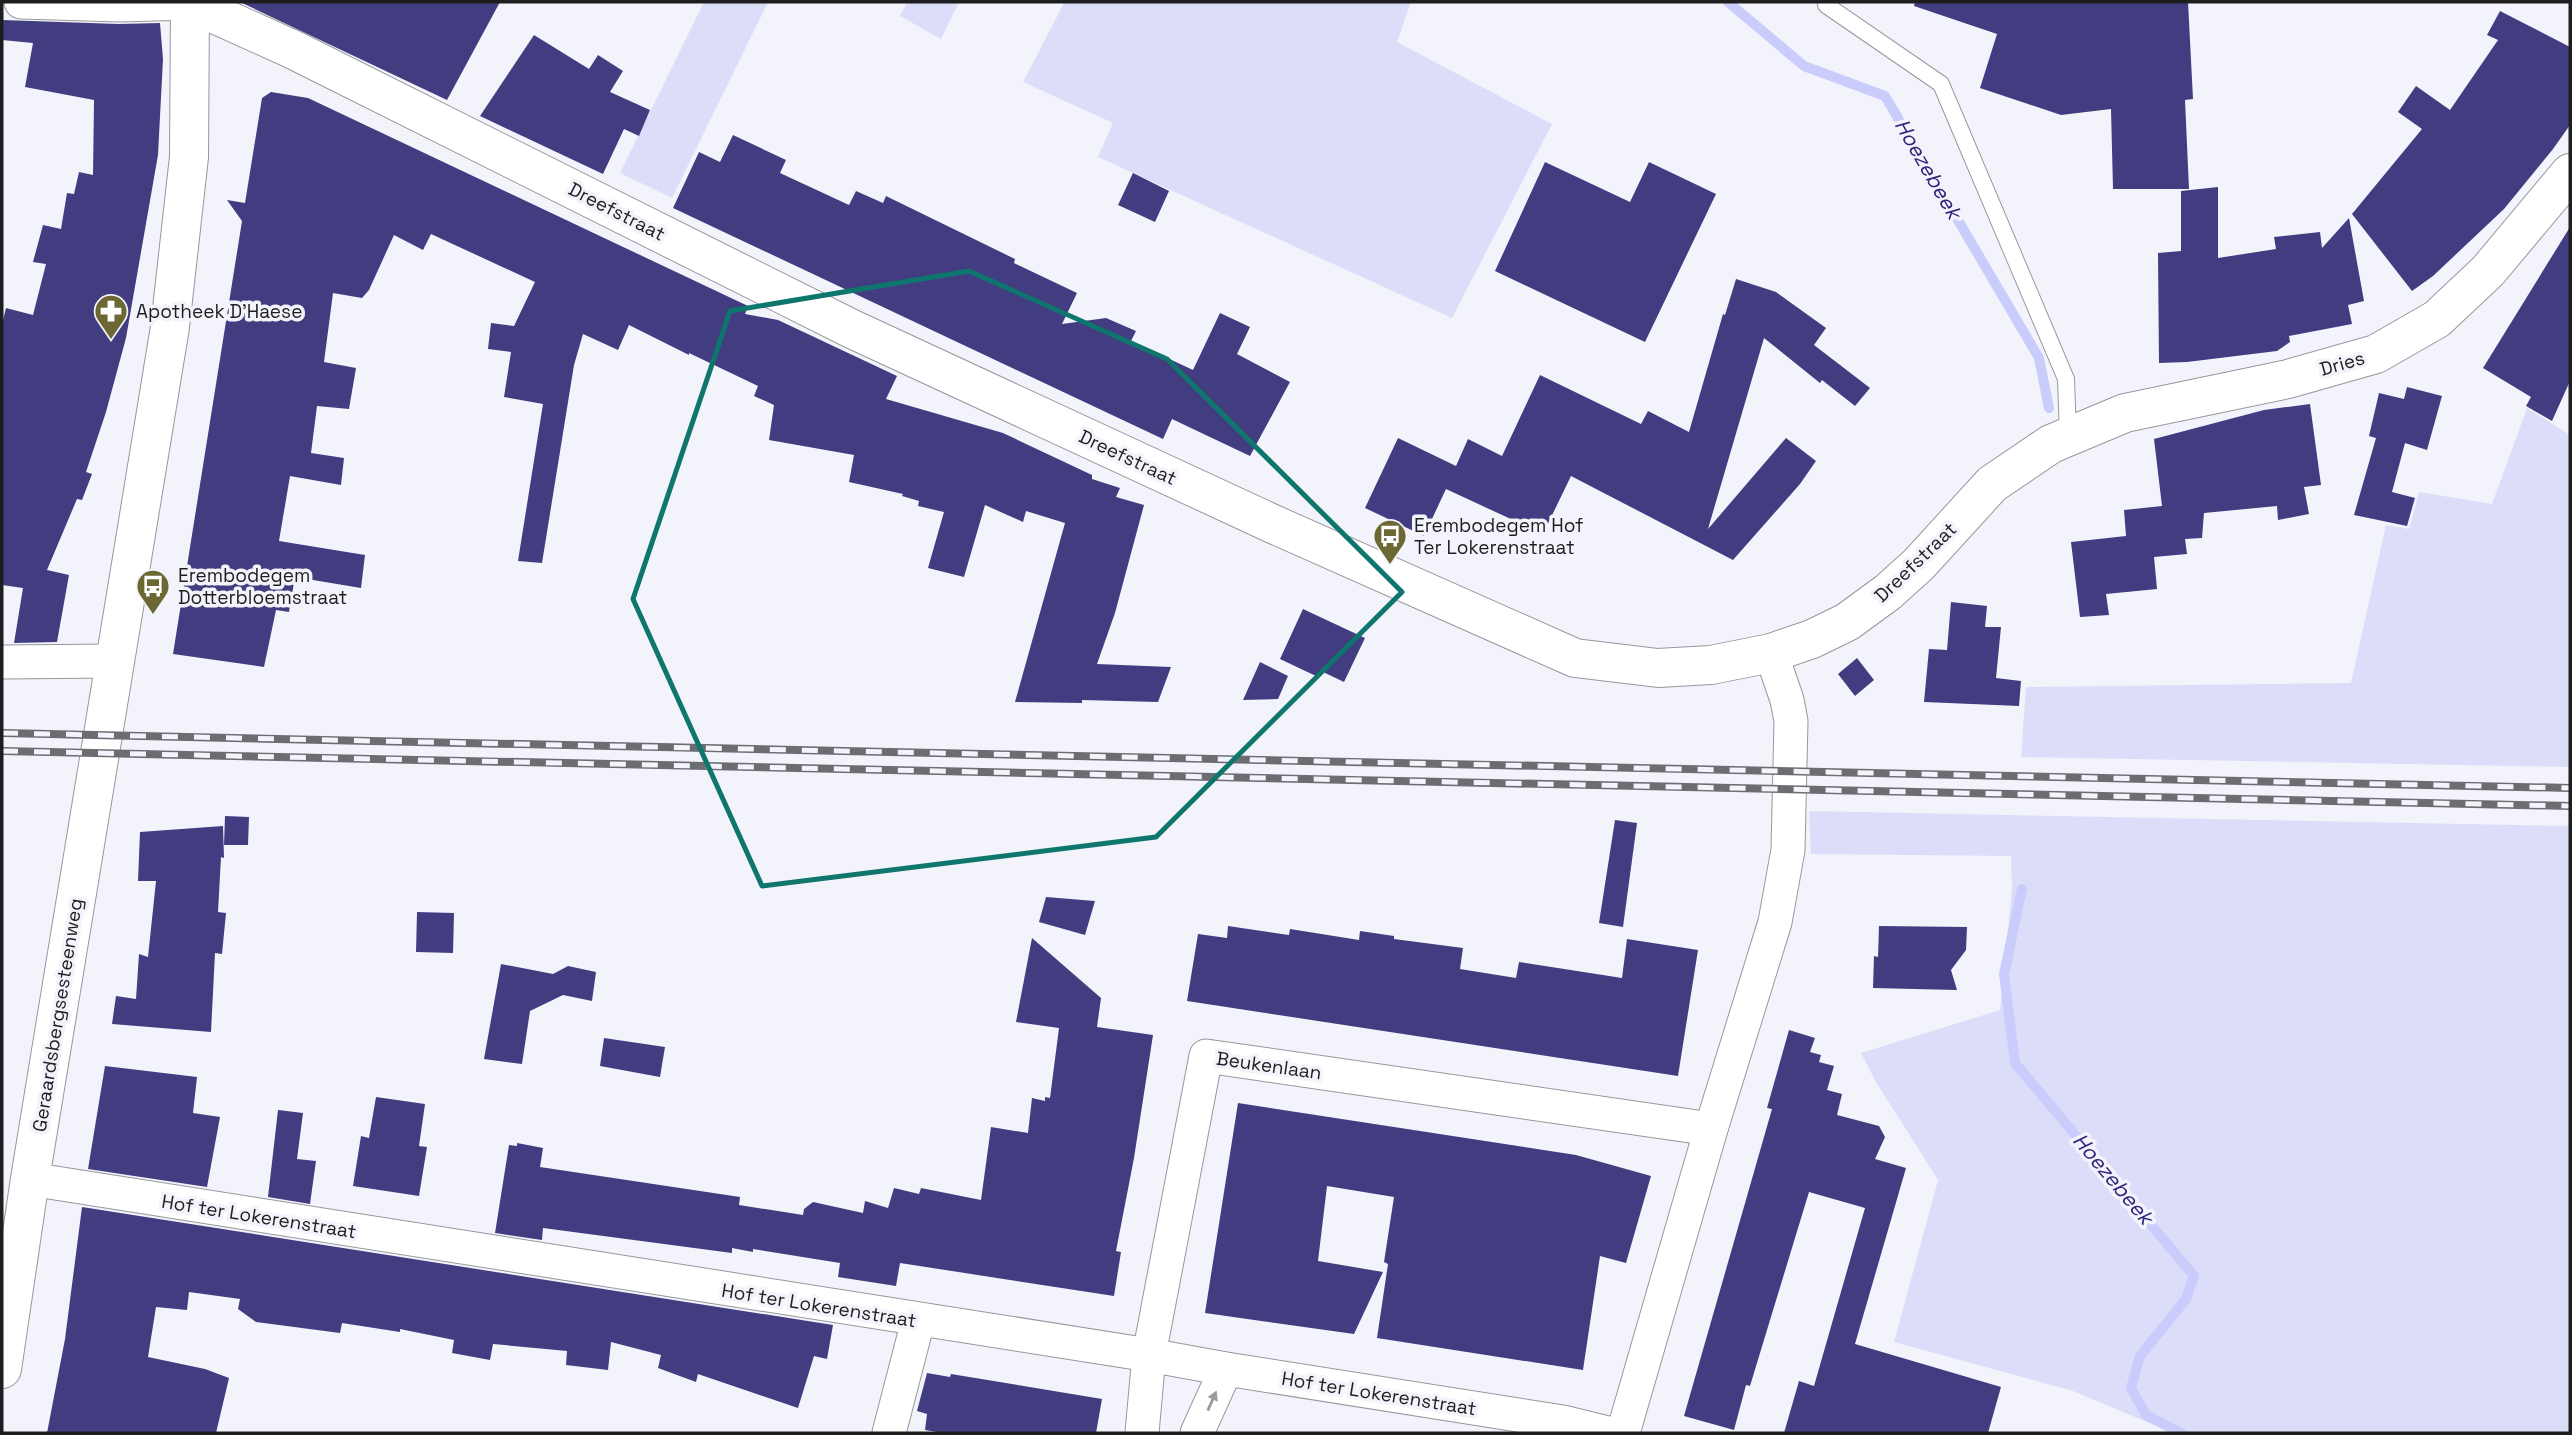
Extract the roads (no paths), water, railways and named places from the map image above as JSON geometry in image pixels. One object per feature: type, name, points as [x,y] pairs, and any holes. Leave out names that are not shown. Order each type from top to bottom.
[{"type":"street","points":[[21,2],[120,5],[190,2]]},
{"type":"street","name":"Dreefstraat","points":[[190,2],[294,50],[852,329],[1260,519],[1575,658],[1658,668],[1711,665],[1771,653],[1812,639],[1847,622],[1888,592],[1919,564],[1992,484],[2059,440]]},
{"type":"street","name":"Geraardsbergsesteenweg","points":[[2,1369],[6,1311],[170,327],[189,157],[190,2]]},
{"type":"street","name":"Dries","points":[[2059,440],[2125,413],[2288,379],[2376,354],[2437,319],[2488,271],[2570,173]]},
{"type":"street","points":[[1623,1433],[1711,1129],[1775,922],[1788,849],[1791,721],[1771,653]]},
{"type":"street","points":[[2,662],[114,661]]},
{"type":"street","name":"Beukenlaan","points":[[1142,1433],[1149,1355],[1206,1056],[1711,1129]]},
{"type":"street","name":"Hof ter Lokerenstraat","points":[[30,1179],[918,1321],[1149,1355],[1561,1428],[1608,1433]]},
{"type":"street","points":[[889,1433],[918,1321]]},
{"type":"street","points":[[1197,1433],[1226,1370]]},
{"type":"lane","points":[[1826,5],[1941,84],[2066,379],[2059,440]]},
{"type":"waterway","name":"Hoezebeek","points":[[1728,2],[1804,66],[1885,96],[2039,358],[2049,408]]},
{"type":"waterway","name":"Hoezebeek","points":[[2022,889],[2004,974],[2015,1063],[2194,1276],[2186,1299],[2140,1356],[2131,1388],[2146,1415],[2181,1433]]},
{"type":"railway","points":[[2,733],[2570,788]]},
{"type":"railway","points":[[2,751],[2570,806]]},
{"type":"place","name":"Apotheek D'Haese","points":[[111,341]]},
{"type":"place","name":"Erembodegem Hof Ter Lokerenstraat","points":[[1390,566]]},
{"type":"place","name":"Erembodegem Dotterbloemstraat","points":[[153,616]]}]
